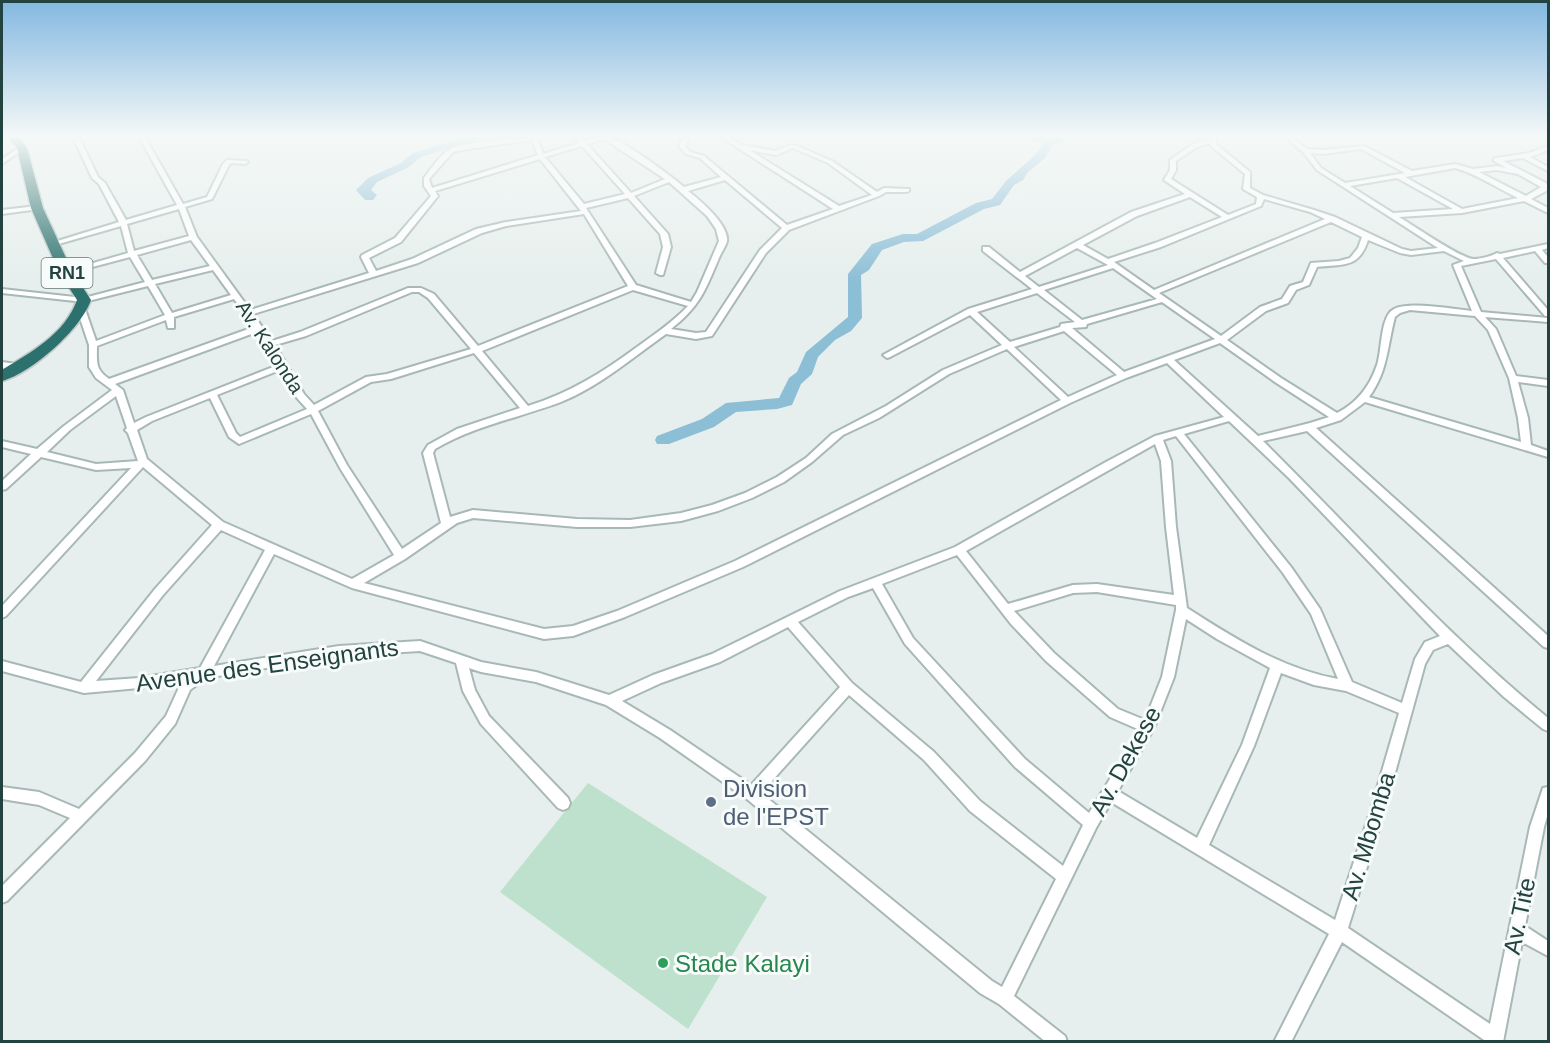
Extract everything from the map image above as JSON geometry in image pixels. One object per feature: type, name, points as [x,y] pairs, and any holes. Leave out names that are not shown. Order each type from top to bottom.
[{"type":"highway","name":"RN1","points":[[2,376],[65,331],[83,305],[78,287],[66,272],[55,243],[37,208],[30,186]]},
{"type":"street","points":[[103,186],[123,222],[131,252],[159,294],[170,316],[171,327]]},
{"type":"street","name":"Av. Kalonda","points":[[170,186],[181,206],[193,237],[270,344],[300,396],[313,410],[343,466],[401,556]]},
{"type":"street","points":[[55,243],[210,198],[216,186]]},
{"type":"street","points":[[374,274],[365,257],[402,236],[435,196],[427,186]]},
{"type":"street","points":[[431,190],[445,186]]},
{"type":"street","points":[[565,186],[584,209],[633,288]]},
{"type":"street","points":[[622,186],[664,234],[667,247],[660,273]]},
{"type":"street","points":[[248,313],[435,254],[493,227],[584,209],[654,186]]},
{"type":"street","points":[[447,525],[428,453],[431,447],[526,409],[555,400],[607,375],[665,331],[693,306],[705,285],[724,234],[721,227],[678,186]]},
{"type":"street","points":[[683,190],[698,186]]},
{"type":"street","points":[[738,186],[786,228]]},
{"type":"street","points":[[802,186],[838,209]]},
{"type":"street","points":[[864,186],[877,195]]},
{"type":"street","points":[[1176,186],[1227,217]]},
{"type":"street","points":[[1245,186],[1248,192],[1290,202],[1405,252],[1445,249]]},
{"type":"street","points":[[1345,186],[1445,249],[1470,261]]},
{"type":"street","points":[[1417,186],[1462,211]]},
{"type":"street","points":[[1499,186],[1528,198],[1548,212]]},
{"type":"street","points":[[1394,215],[1462,211],[1528,198],[1548,187]]},
{"type":"street","points":[[665,331],[696,336],[709,334],[763,252],[786,228],[877,195],[885,190],[907,190]]},
{"type":"street","points":[[1019,276],[1080,246],[1102,230],[1134,214],[1190,195]]},
{"type":"street","points":[[887,355],[971,311],[1110,264],[1259,205],[1261,196]]},
{"type":"street","points":[[3,214],[37,208]]},
{"type":"street","points":[[1153,293],[1332,219]]},
{"type":"street","points":[[66,272],[131,252],[193,237]]},
{"type":"street","points":[[83,305],[93,345],[93,367],[118,390],[141,462],[219,525],[352,584],[544,634],[573,631],[621,614],[739,564],[1067,401],[1124,376],[1221,340],[1263,309],[1285,302],[1293,288],[1306,283],[1314,265],[1348,262],[1362,251],[1365,238],[1372,237]]},
{"type":"street","points":[[1080,246],[1338,418]]},
{"type":"street","points":[[1526,447],[1523,418],[1513,378],[1492,329],[1478,315],[1457,265],[1548,246]]},
{"type":"street","points":[[1536,248],[1548,261]]},
{"type":"street","points":[[986,249],[1083,325]]},
{"type":"street","points":[[1497,255],[1548,314]]},
{"type":"street","points":[[2,291],[83,305],[149,282],[214,267]]},
{"type":"street","points":[[212,394],[232,435],[239,441],[313,410],[369,379],[388,377],[478,349],[633,288],[693,306]]},
{"type":"street","points":[[270,344],[418,289],[431,296],[478,349],[526,409]]},
{"type":"street","points":[[93,345],[170,316],[237,296]]},
{"type":"street","points":[[352,584],[401,556],[460,516],[473,514],[598,524],[639,523],[681,517],[730,503],[810,460],[839,434],[879,415],[944,374],[1064,326],[1083,325],[1161,300]]},
{"type":"street","points":[[1255,440],[1338,418],[1366,399],[1380,368],[1391,316],[1398,311],[1410,308],[1548,321]]},
{"type":"street","points":[[971,311],[1067,401]]},
{"type":"street","points":[[1064,326],[1124,376]]},
{"type":"street","points":[[108,383],[258,328]]},
{"type":"street","points":[[1169,360],[1255,440],[1354,543],[1507,693],[1548,725]]},
{"type":"street","points":[[2,365],[17,367]]},
{"type":"street","points":[[130,430],[149,419],[282,366]]},
{"type":"street","points":[[1513,378],[1548,383]]},
{"type":"street","points":[[2,486],[67,428],[118,390]]},
{"type":"street","points":[[1366,399],[1548,454]]},
{"type":"street","points":[[610,701],[657,679],[716,658],[844,594],[959,550],[1158,438],[1230,418]]},
{"type":"street","points":[[1308,426],[1548,643]]},
{"type":"street","points":[[1179,434],[1287,570],[1316,612],[1347,686]]},
{"type":"street","name":"Av. Dekese","points":[[1005,998],[1063,875],[1148,728],[1168,677],[1182,605],[1171,527],[1166,461],[1158,438]]},
{"type":"street","points":[[2,444],[96,467],[141,462]]},
{"type":"street","points":[[2,613],[141,462]]},
{"type":"street","points":[[84,688],[159,592],[219,525]]},
{"type":"street","points":[[2,897],[140,756],[171,720],[184,686],[204,672],[272,548]]},
{"type":"street","points":[[959,550],[1006,609],[1050,657],[1114,713],[1148,728]]},
{"type":"street","points":[[876,583],[909,641],[1020,763],[1091,823]]},
{"type":"street","points":[[1006,609],[1073,589],[1097,588],[1182,605],[1221,636],[1276,666],[1314,680],[1347,686],[1405,710]]},
{"type":"street","points":[[790,621],[848,687],[929,756],[975,806],[1063,875]]},
{"type":"street","name":"Av. Mbomba","points":[[1282,1041],[1339,931],[1378,809],[1419,663],[1430,646],[1451,637]]},
{"type":"street","name":"Avenue des Enseignants","points":[[2,666],[84,688],[139,683],[339,651],[420,646],[482,667],[536,677],[610,701],[664,734],[752,794],[977,979],[1059,1041]]},
{"type":"street","points":[[461,660],[469,691],[485,720],[563,803]]},
{"type":"street","points":[[1200,848],[1248,746],[1276,666]]},
{"type":"street","points":[[752,794],[848,687]]},
{"type":"street","points":[[2,793],[39,800],[81,816]]},
{"type":"street","points":[[1109,793],[1339,931],[1495,1039]]},
{"type":"street","name":"Av. Tite","points":[[1495,1039],[1537,827],[1548,793]]},
{"type":"street","points":[[1517,930],[1548,949]]},
{"type":"green space","name":"Stade Kalayi","points":[[588,783],[767,897],[688,1029],[500,892]]},
{"type":"waterway","points":[[369,186],[362,190],[371,195],[369,197]]},
{"type":"waterway","points":[[663,440],[708,423],[732,407],[777,404],[786,401],[794,381],[804,374],[811,355],[830,337],[846,328],[855,318],[857,304],[853,290],[855,274],[864,267],[870,254],[877,247],[903,238],[919,238],[980,206],[996,202],[1008,186]]},
{"type":"place","name":"Division de l'EPST","points":[[711,802]]},
{"type":"place","name":"Stade Kalayi","points":[[663,963]]}]
